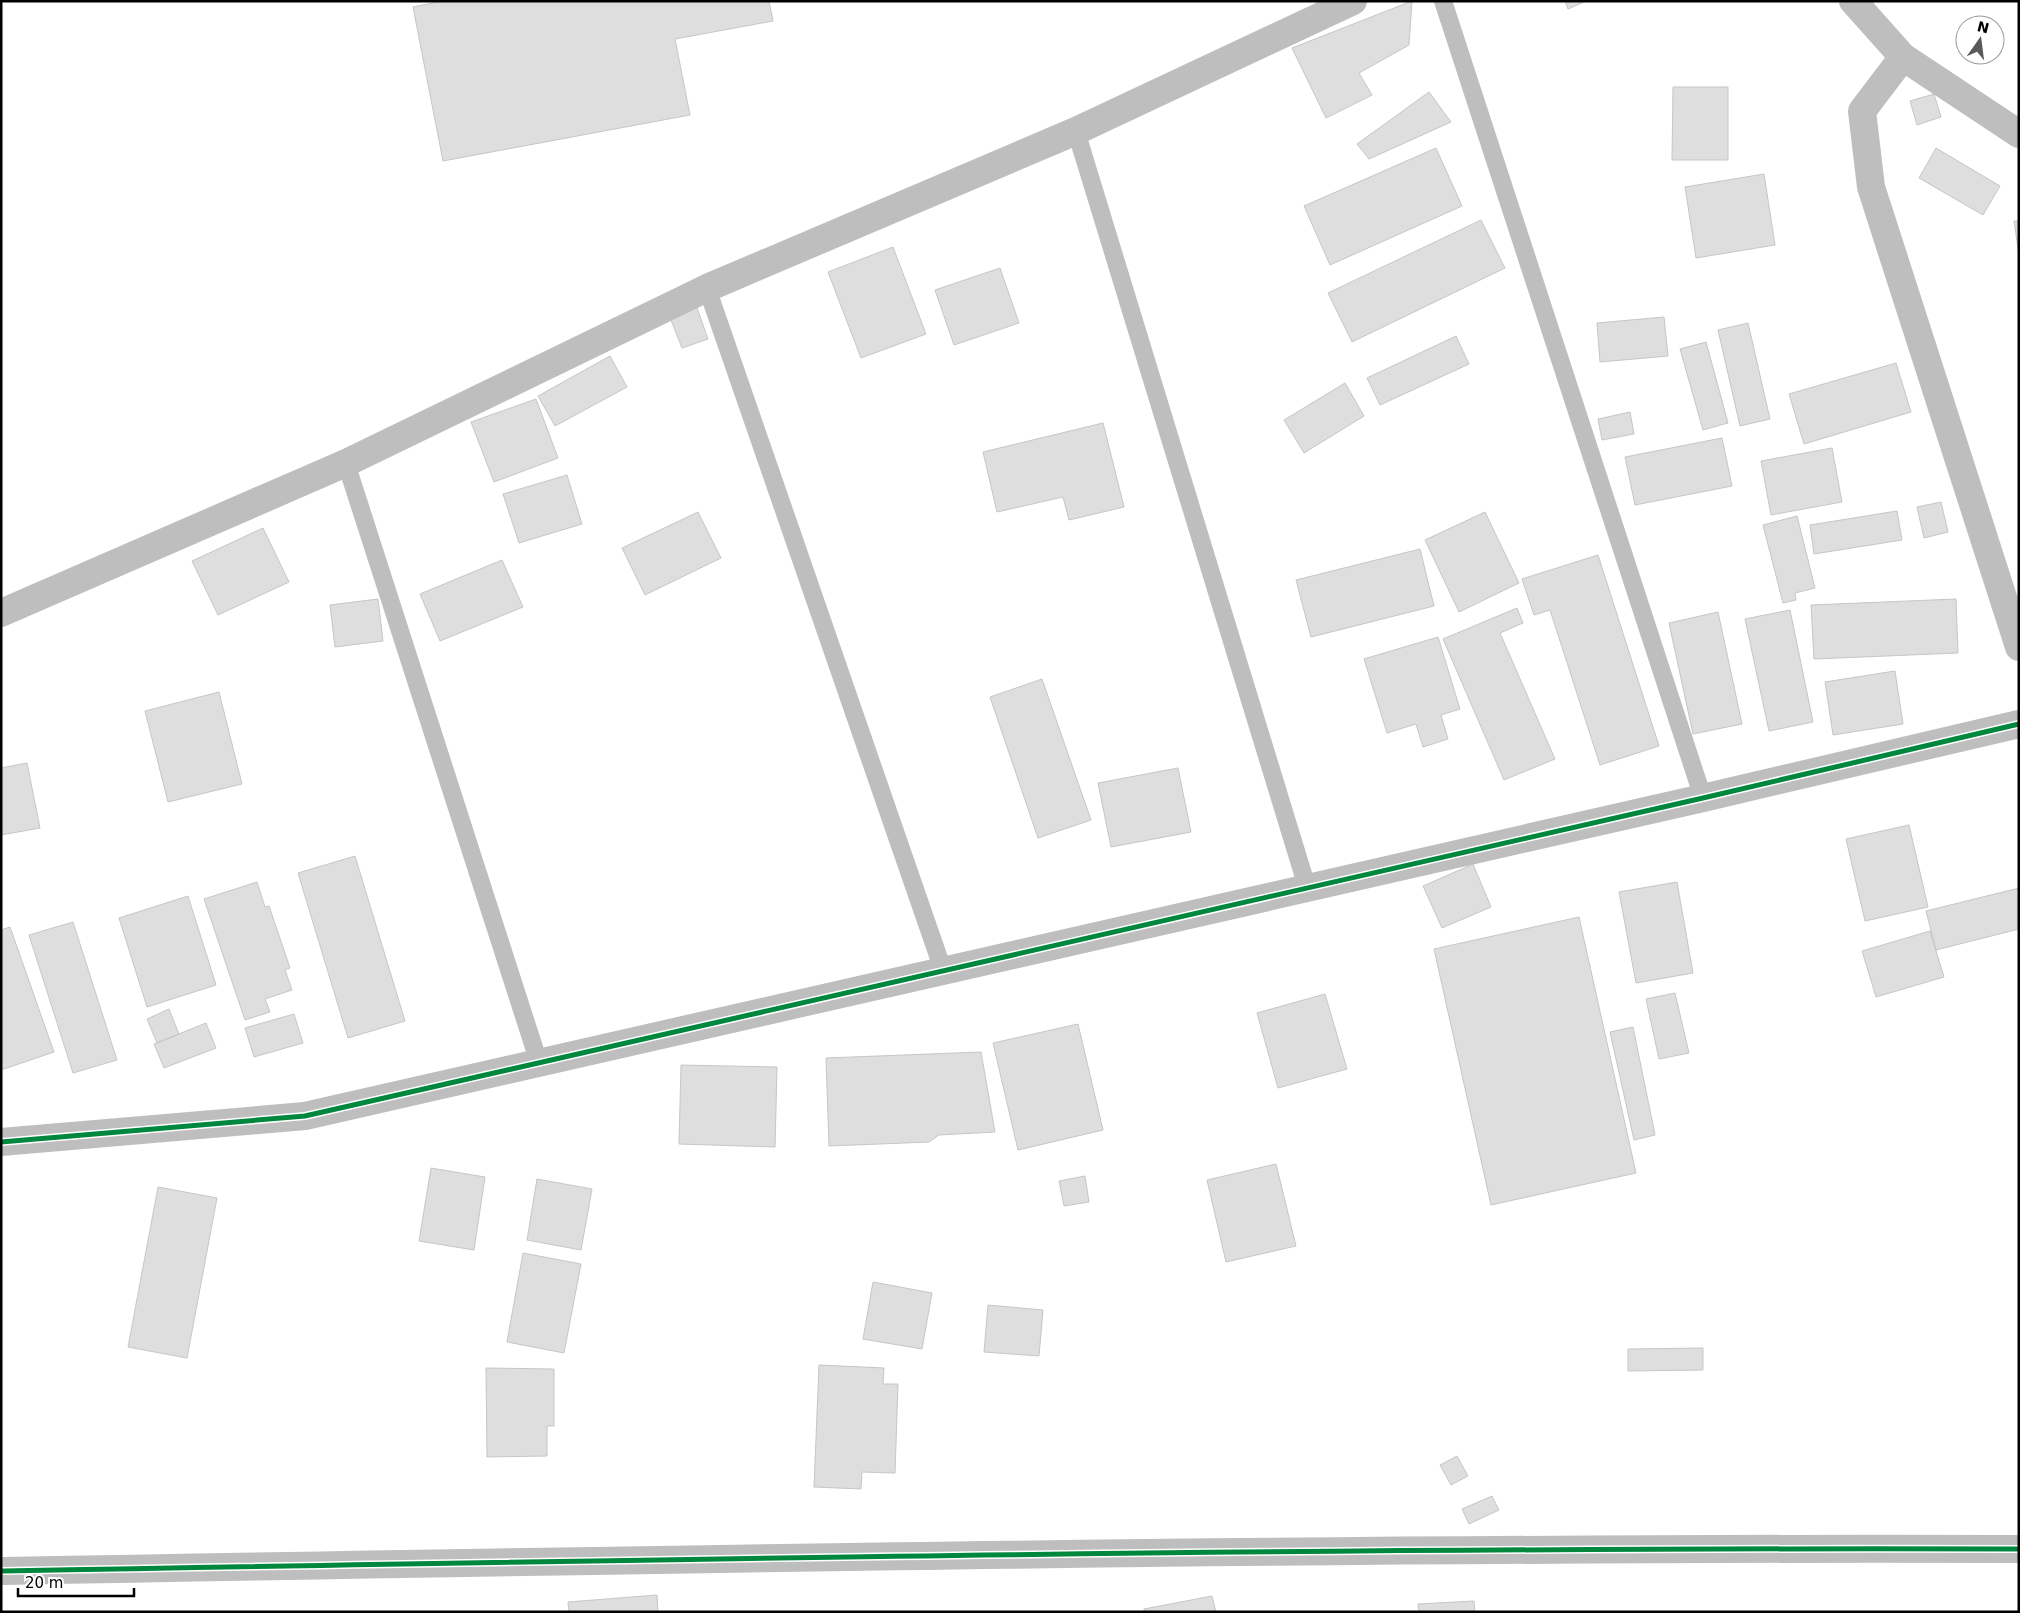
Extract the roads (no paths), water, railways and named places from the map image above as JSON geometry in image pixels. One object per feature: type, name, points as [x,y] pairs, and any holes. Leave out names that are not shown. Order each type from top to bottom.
[{"type":"street","points":[[1,613],[346,463],[707,288],[1076,131],[1353,1]]},
{"type":"street","points":[[1853,1],[1903,57],[2019,134]]},
{"type":"street","points":[[1903,57],[1862,111],[1870,188],[2019,646]]},
{"type":"street","points":[[1,1142],[305,1116],[1703,798],[2019,724]]},
{"type":"street","points":[[1,1570],[1066,1553],[1748,1548],[2019,1549]]},
{"type":"lane","points":[[1443,1],[1703,798]]},
{"type":"lane","points":[[1076,131],[1307,887]]},
{"type":"lane","points":[[707,288],[943,970]]},
{"type":"lane","points":[[346,463],[539,1063]]}]
